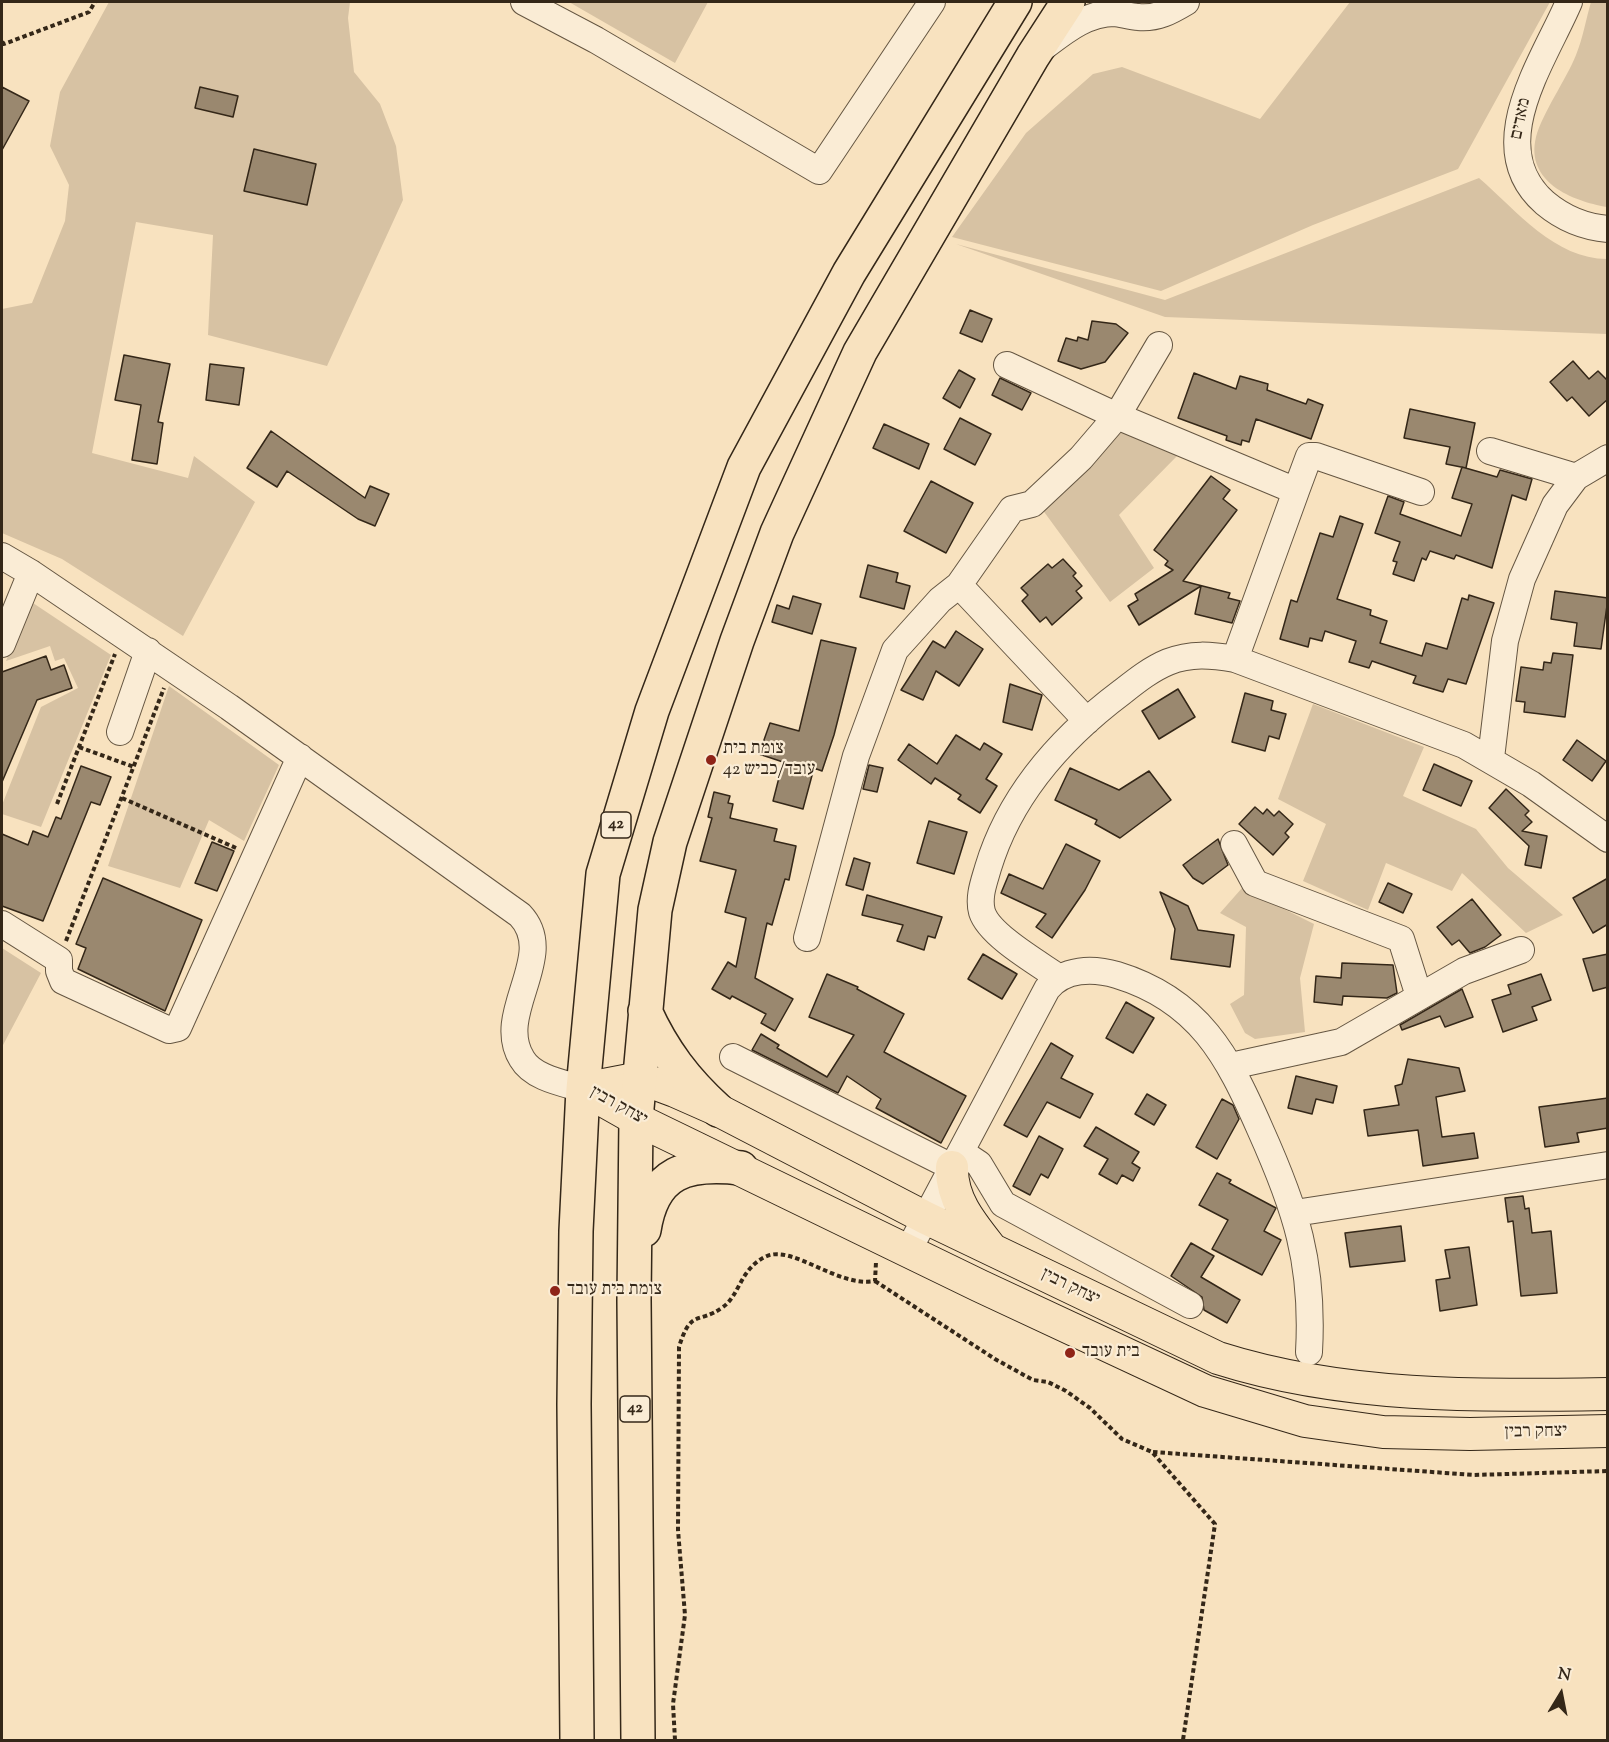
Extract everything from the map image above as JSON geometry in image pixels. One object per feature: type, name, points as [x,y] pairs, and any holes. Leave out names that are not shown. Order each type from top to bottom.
[{"type":"highway","name":"42","points":[[578,1740],[574,1404],[576,1231],[583,1089],[603,874],[652,711],[744,467],[849,273],[977,60],[1015,2]]},
{"type":"highway","name":"42","points":[[638,1740],[634,1300],[636,1119],[655,910],[670,842],[737,641],[777,533],[860,352],[1033,56],[1068,2]]},
{"type":"highway","points":[[645,1011],[668,1056],[690,1084],[718,1110]]},
{"type":"highway","points":[[634,1300],[647,1213],[657,1191],[669,1178],[700,1165],[741,1168]]},
{"type":"main road","name":"יצחק רבין","points":[[583,1089],[640,1078],[718,1110],[992,1250],[1218,1358],[1264,1373],[1380,1391],[1519,1395],[1608,1394]]},
{"type":"main road","name":"יצחק רבין","points":[[583,1089],[636,1119],[1205,1391],[1305,1421],[1383,1432],[1470,1434],[1608,1431]]},
{"type":"main road","points":[[957,1159],[952,1177],[959,1201],[972,1224],[992,1250]]},
{"type":"street","points":[[528,2],[819,171],[933,2]]},
{"type":"street","points":[[1033,56],[1074,24],[1092,17],[1115,13],[1140,18],[1166,14],[1186,2]]},
{"type":"street","name":"מאדים","points":[[1569,2],[1523,103],[1516,145],[1518,160],[1523,177],[1534,194],[1551,208],[1577,223],[1608,229]]},
{"type":"street","points":[[807,938],[856,756],[895,650],[940,600],[959,585],[1012,509],[1032,504],[1082,458],[1117,417],[1159,345]]},
{"type":"street","points":[[1007,365],[1117,417],[1296,491]]},
{"type":"street","points":[[1490,452],[1576,477]]},
{"type":"street","points":[[1235,659],[1309,456],[1316,456],[1421,492]]},
{"type":"street","points":[[1491,758],[1500,676],[1510,616],[1522,579],[1555,505],[1576,477],[1608,458]]},
{"type":"street","points":[[2,556],[148,651],[520,915],[531,926],[534,946],[516,1018],[516,1040],[522,1059],[536,1072],[553,1081],[583,1089]]},
{"type":"street","points":[[2,644],[31,573]]},
{"type":"street","points":[[959,585],[1087,721]]},
{"type":"street","points":[[120,732],[148,651]]},
{"type":"street","points":[[1058,977],[989,926],[982,910],[981,894],[992,856],[1016,805],[1049,759],[1087,721],[1127,688],[1167,662],[1195,655],[1235,659],[1446,736],[1491,758],[1608,839]]},
{"type":"street","points":[[2,924],[59,960],[59,971],[63,981],[169,1030],[178,1028],[300,757]]},
{"type":"street","points":[[1234,844],[1255,882],[1401,939],[1419,996]]},
{"type":"street","points":[[1231,1066],[1341,1042],[1464,971],[1521,950]]},
{"type":"street","points":[[908,1251],[1037,1005],[1058,977],[1085,970],[1104,971],[1145,986],[1192,1016],[1216,1043],[1231,1066],[1295,1213],[1309,1280],[1309,1352]]},
{"type":"street","points":[[733,1057],[957,1159],[979,1164],[1003,1204],[1190,1305]]},
{"type":"street","points":[[1295,1213],[1608,1165]]},
{"type":"path","points":[[2,42],[4,44],[89,12],[95,2]]},
{"type":"path","points":[[57,804],[122,634]]},
{"type":"path","points":[[59,960],[172,668]]},
{"type":"path","points":[[79,747],[134,767]]},
{"type":"path","points":[[122,798],[255,857]]},
{"type":"path","points":[[875,1281],[876,1234]]},
{"type":"path","points":[[675,1740],[673,1704],[685,1615],[678,1530],[679,1347],[684,1330],[697,1317],[724,1307],[749,1268],[768,1255],[786,1256],[845,1280],[862,1284],[875,1281],[995,1359],[1034,1380],[1048,1382],[1066,1391],[1090,1408],[1122,1438],[1152,1452],[1474,1475],[1608,1471]]},
{"type":"path","points":[[1152,1452],[1215,1524],[1184,1740]]},
{"type":"shaded area","points":[[109,2],[350,2],[348,18],[354,72],[380,104],[396,146],[403,200],[327,366],[208,335],[213,235],[136,222],[92,453],[188,478],[194,456],[255,502],[183,636],[62,559],[2,533],[2,309],[32,303],[65,221],[69,185],[50,146],[60,92]]},
{"type":"shaded area","points":[[569,2],[708,2],[675,63]]},
{"type":"shaded area","points":[[1350,2],[1550,2],[1458,169],[1313,225],[1161,291],[952,237],[1026,133],[1093,74],[1122,67],[1260,119]]},
{"type":"shaded area","points":[[1591,2],[1607,2],[1607,207],[1580,200],[1554,187],[1544,177],[1534,153],[1539,127],[1572,65],[1583,35]]},
{"type":"shaded area","points":[[1479,178],[1522,218],[1554,242],[1588,257],[1607,259],[1607,334],[1165,317],[956,244],[1165,300]]},
{"type":"shaded area","points":[[1116,429],[1177,456],[1119,515],[1154,568],[1110,602],[1042,509]]},
{"type":"shaded area","points":[[30,601],[111,655],[41,827],[2,814],[2,805],[41,707],[78,688],[64,658],[55,661],[50,646],[6,661]]},
{"type":"shaded area","points":[[169,686],[279,765],[244,841],[209,820],[180,888],[108,866]]},
{"type":"shaded area","points":[[1313,704],[1424,747],[1403,796],[1476,829],[1508,868],[1563,915],[1526,933],[1462,873],[1452,891],[1386,863],[1368,910],[1303,881],[1326,824],[1278,799]]},
{"type":"shaded area","points":[[1242,888],[1314,924],[1300,978],[1305,1032],[1255,1039],[1245,1033],[1230,1004],[1244,995],[1246,927],[1220,913]]},
{"type":"shaded area","points":[[2,948],[41,973],[2,1047]]},
{"type":"building","points":[[2,87],[29,101],[2,150]]},
{"type":"building","points":[[200,87],[238,96],[233,117],[195,108]]},
{"type":"building","points":[[254,149],[316,164],[307,205],[244,191]]},
{"type":"building","points":[[970,310],[992,319],[982,342],[960,333]]},
{"type":"building","points":[[1092,321],[1116,324],[1128,333],[1105,362],[1081,369],[1058,361],[1066,338],[1077,341],[1078,337],[1088,340]]},
{"type":"building","points":[[124,355],[170,364],[158,422],[163,423],[157,464],[132,460],[141,405],[115,400]]},
{"type":"building","points":[[1573,361],[1589,379],[1598,371],[1608,381],[1608,399],[1589,416],[1572,397],[1567,401],[1550,382]]},
{"type":"building","points":[[210,364],[244,368],[239,405],[206,400]]},
{"type":"building","points":[[959,370],[975,379],[960,408],[943,398]]},
{"type":"building","points":[[1194,373],[1236,389],[1240,376],[1268,384],[1267,390],[1306,404],[1308,399],[1323,405],[1311,439],[1256,419],[1249,442],[1242,440],[1241,445],[1226,440],[1227,436],[1178,418]]},
{"type":"building","points":[[1000,378],[1031,393],[1022,410],[992,395]]},
{"type":"building","points":[[1410,409],[1475,423],[1466,468],[1446,464],[1450,447],[1404,438]]},
{"type":"building","points":[[960,418],[991,434],[975,465],[944,449]]},
{"type":"building","points":[[884,424],[929,444],[919,469],[873,448]]},
{"type":"building","points":[[271,431],[365,498],[370,486],[389,494],[375,526],[358,519],[287,471],[277,487],[247,468]]},
{"type":"building","points":[[1462,467],[1497,477],[1500,470],[1532,479],[1526,500],[1512,495],[1492,568],[1456,555],[1454,559],[1430,551],[1426,560],[1422,558],[1414,581],[1393,574],[1397,562],[1393,561],[1400,542],[1375,533],[1388,496],[1404,502],[1400,514],[1461,536],[1472,504],[1452,498]]},
{"type":"building","points":[[1211,476],[1230,490],[1223,499],[1237,510],[1183,581],[1230,593],[1228,598],[1240,601],[1232,623],[1195,614],[1201,586],[1139,625],[1128,606],[1138,600],[1135,594],[1173,570],[1165,565],[1168,561],[1154,550]]},
{"type":"building","points":[[931,481],[973,503],[946,553],[904,531]]},
{"type":"building","points":[[1340,516],[1363,524],[1337,599],[1371,610],[1370,615],[1387,621],[1380,643],[1422,656],[1426,643],[1447,649],[1462,598],[1468,600],[1469,595],[1494,603],[1466,684],[1448,679],[1443,692],[1413,683],[1416,676],[1372,661],[1369,668],[1349,662],[1356,641],[1325,631],[1322,641],[1310,638],[1308,647],[1280,639],[1291,600],[1297,602],[1320,533],[1333,537]]},
{"type":"building","points":[[1063,559],[1076,573],[1073,576],[1082,586],[1076,591],[1082,598],[1052,625],[1046,617],[1040,622],[1022,601],[1028,595],[1021,588],[1048,564],[1052,568]]},
{"type":"building","points":[[868,565],[898,573],[896,582],[910,586],[904,609],[860,597]]},
{"type":"building","points":[[1555,591],[1608,598],[1601,649],[1574,646],[1577,623],[1551,619]]},
{"type":"building","points":[[793,596],[821,604],[812,634],[772,622],[777,605],[789,609]]},
{"type":"building","points":[[956,631],[983,649],[959,686],[936,671],[923,700],[901,690],[933,641],[945,648]]},
{"type":"building","points":[[821,640],[856,648],[834,735],[822,771],[814,768],[803,809],[773,801],[783,762],[759,754],[770,723],[799,731]]},
{"type":"building","points":[[1553,653],[1573,655],[1565,717],[1524,712],[1525,702],[1516,701],[1521,667],[1543,670],[1544,662],[1551,663]]},
{"type":"building","points":[[46,656],[51,670],[64,665],[72,688],[37,700],[2,782],[2,672]]},
{"type":"building","points":[[1010,684],[1042,695],[1032,730],[1003,722]]},
{"type":"building","points":[[1178,689],[1195,717],[1159,739],[1142,711]]},
{"type":"building","points":[[1245,693],[1273,701],[1271,710],[1286,714],[1279,739],[1269,736],[1265,751],[1232,742]]},
{"type":"building","points":[[956,735],[980,750],[984,743],[1002,754],[986,779],[997,786],[980,813],[958,799],[961,795],[935,778],[931,784],[898,760],[909,744],[937,764]]},
{"type":"building","points":[[1577,740],[1606,761],[1592,781],[1563,760]]},
{"type":"building","points":[[1434,764],[1472,781],[1461,806],[1423,790]]},
{"type":"building","points":[[869,765],[883,768],[877,792],[863,789]]},
{"type":"building","points":[[81,766],[111,777],[100,805],[91,802],[43,921],[2,906],[2,834],[28,845],[33,831],[48,837],[56,817],[61,819]]},
{"type":"building","points":[[1070,768],[1119,790],[1149,771],[1171,800],[1120,838],[1095,824],[1097,820],[1055,800]]},
{"type":"building","points":[[1506,789],[1529,811],[1525,815],[1532,822],[1522,831],[1547,836],[1541,868],[1525,865],[1529,846],[1489,808]]},
{"type":"building","points":[[714,792],[730,796],[728,803],[733,804],[730,818],[777,829],[774,841],[796,846],[789,880],[785,879],[772,925],[767,923],[755,978],[793,999],[775,1031],[761,1023],[766,1014],[732,996],[730,999],[712,989],[728,962],[736,967],[746,918],[725,912],[736,870],[700,861],[712,818],[708,817]]},
{"type":"building","points":[[1255,807],[1263,814],[1267,809],[1274,816],[1279,811],[1293,824],[1285,833],[1289,837],[1273,855],[1239,824]]},
{"type":"building","points":[[929,821],[967,832],[954,874],[917,863]]},
{"type":"building","points":[[1218,839],[1228,865],[1203,884],[1193,878],[1183,865]]},
{"type":"building","points":[[212,842],[234,851],[217,891],[195,883]]},
{"type":"building","points":[[1066,844],[1100,861],[1085,890],[1052,938],[1036,927],[1046,914],[1001,893],[1009,874],[1043,889]]},
{"type":"building","points":[[854,858],[870,863],[863,890],[846,885]]},
{"type":"building","points":[[103,878],[202,920],[165,1011],[78,969],[86,948],[76,944]]},
{"type":"building","points":[[1608,878],[1608,924],[1593,933],[1573,898]]},
{"type":"building","points":[[1388,883],[1412,894],[1403,913],[1379,902]]},
{"type":"building","points":[[1160,892],[1188,906],[1198,930],[1234,935],[1230,967],[1171,959],[1175,929]]},
{"type":"building","points":[[867,895],[942,917],[935,938],[928,936],[924,950],[897,941],[903,925],[862,915]]},
{"type":"building","points":[[1472,899],[1501,935],[1485,947],[1470,953],[1459,940],[1452,945],[1437,927]]},
{"type":"building","points":[[983,954],[1017,974],[1002,999],[968,979]]},
{"type":"building","points":[[1608,954],[1608,987],[1593,991],[1583,959]]},
{"type":"building","points":[[1342,963],[1393,965],[1397,993],[1387,998],[1343,996],[1342,1005],[1314,1002],[1316,976],[1341,978]]},
{"type":"building","points":[[827,974],[858,987],[857,989],[904,1014],[884,1052],[966,1096],[941,1143],[876,1108],[881,1099],[847,1076],[838,1093],[752,1050],[761,1034],[779,1045],[777,1048],[827,1077],[854,1035],[809,1017]]},
{"type":"building","points":[[1541,974],[1551,1000],[1532,1007],[1537,1020],[1503,1032],[1492,1000],[1511,994],[1508,985]]},
{"type":"building","points":[[1462,989],[1473,1017],[1445,1027],[1440,1016],[1402,1030],[1400,1025]]},
{"type":"building","points":[[1126,1002],[1154,1018],[1133,1053],[1106,1038]]},
{"type":"building","points":[[1051,1043],[1073,1056],[1061,1078],[1093,1094],[1080,1118],[1047,1102],[1027,1137],[1004,1125]]},
{"type":"building","points":[[1408,1059],[1459,1068],[1465,1091],[1436,1097],[1442,1137],[1474,1133],[1478,1158],[1423,1166],[1418,1130],[1368,1136],[1364,1110],[1399,1105],[1395,1086],[1402,1084]]},
{"type":"building","points":[[1296,1076],[1337,1086],[1333,1103],[1316,1099],[1312,1114],[1288,1108]]},
{"type":"building","points":[[1147,1094],[1166,1105],[1154,1125],[1135,1114]]},
{"type":"building","points":[[1608,1098],[1608,1128],[1577,1133],[1579,1142],[1545,1147],[1539,1107]]},
{"type":"building","points":[[1222,1099],[1233,1105],[1239,1119],[1217,1159],[1196,1147]]},
{"type":"building","points":[[1096,1127],[1139,1152],[1132,1163],[1140,1168],[1133,1181],[1122,1175],[1117,1184],[1099,1174],[1108,1159],[1084,1146]]},
{"type":"building","points":[[1039,1136],[1063,1149],[1048,1178],[1041,1174],[1030,1195],[1013,1186]]},
{"type":"building","points":[[1217,1173],[1231,1180],[1229,1183],[1276,1208],[1264,1231],[1281,1240],[1262,1275],[1212,1249],[1228,1220],[1199,1205]]},
{"type":"building","points":[[1523,1196],[1525,1209],[1529,1208],[1532,1233],[1551,1231],[1557,1293],[1521,1296],[1513,1221],[1508,1222],[1505,1198]]},
{"type":"building","points":[[1401,1226],[1405,1261],[1350,1267],[1345,1233]]},
{"type":"building","points":[[1191,1243],[1214,1256],[1201,1277],[1240,1300],[1227,1323],[1204,1310],[1202,1297],[1171,1276]]},
{"type":"building","points":[[1469,1247],[1477,1305],[1440,1311],[1436,1280],[1450,1278],[1445,1250]]},
{"type":"place","name":"צומת בית עובד/כביש 42","points":[[711,760]]},
{"type":"place","name":"צומת בית עובד","points":[[555,1291]]},
{"type":"place","name":"בית עובד","points":[[1070,1353]]}]
